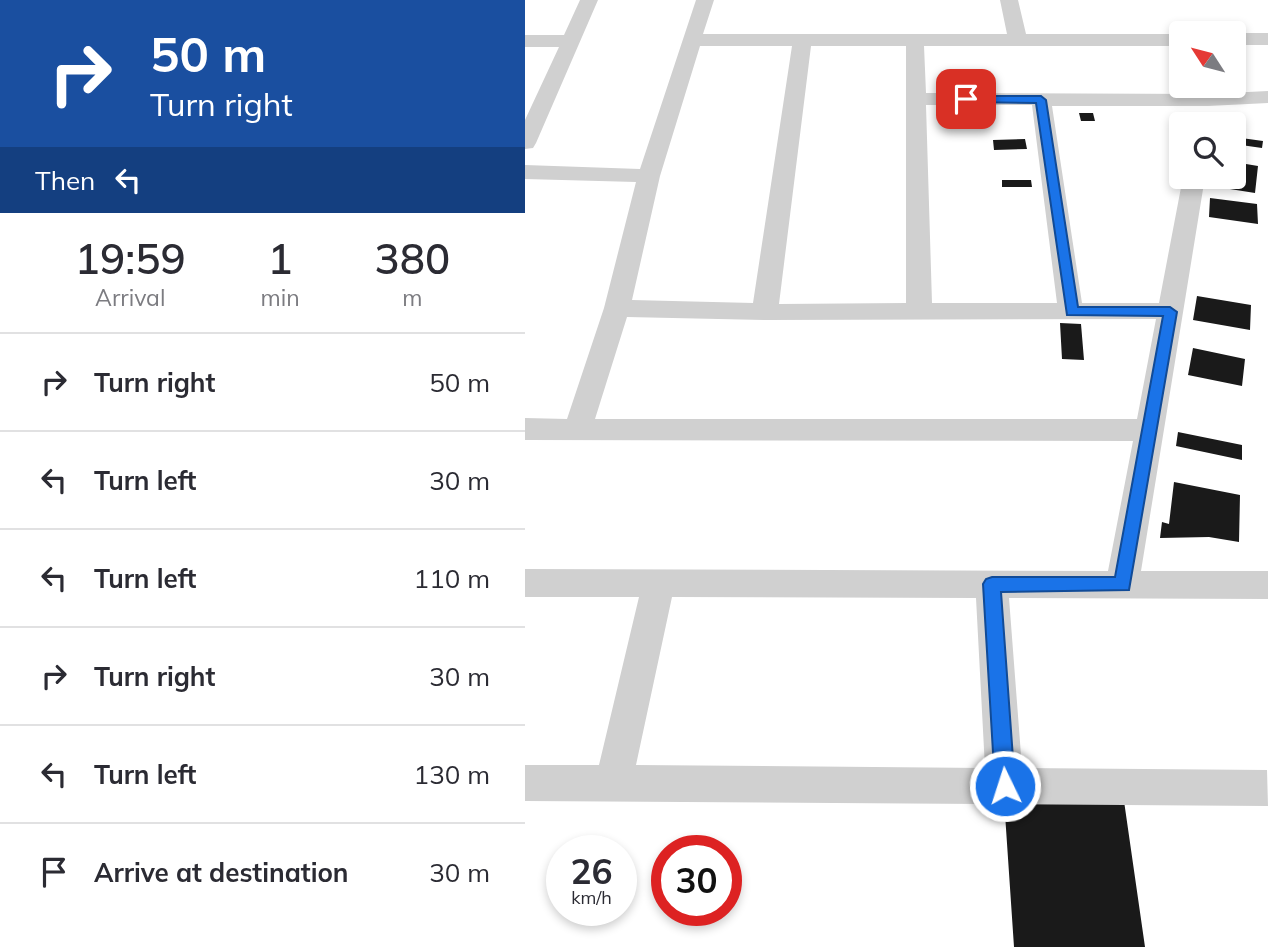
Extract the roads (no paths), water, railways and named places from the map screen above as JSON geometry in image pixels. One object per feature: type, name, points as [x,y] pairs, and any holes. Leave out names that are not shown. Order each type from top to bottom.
[{"type":"street","points":[[525,143],[589,0]]},
{"type":"street","points":[[578,428],[617,307],[649,176],[705,0]]},
{"type":"street","points":[[1009,0],[1018,41]]},
{"type":"street","points":[[1246,39],[1268,39]]},
{"type":"street","points":[[692,40],[1169,40]]},
{"type":"street","points":[[765,312],[802,40]]},
{"type":"street","points":[[525,41],[571,41]]},
{"type":"street","points":[[915,41],[919,312]]},
{"type":"street","points":[[916,99],[1208,100],[1268,97]]},
{"type":"street","points":[[1041,100],[1072,312]]},
{"type":"street","points":[[1206,112],[1208,100]]},
{"type":"street","points":[[525,172],[649,176]]},
{"type":"street","points":[[1122,585],[1192,189]]},
{"type":"street","points":[[617,307],[765,312],[1170,312]]},
{"type":"street","points":[[525,429],[1150,430]]},
{"type":"street","points":[[525,583],[1268,585]]},
{"type":"street","points":[[613,784],[659,583]]},
{"type":"street","points":[[992,584],[1005,786]]},
{"type":"street","points":[[525,783],[1267,788]]}]
